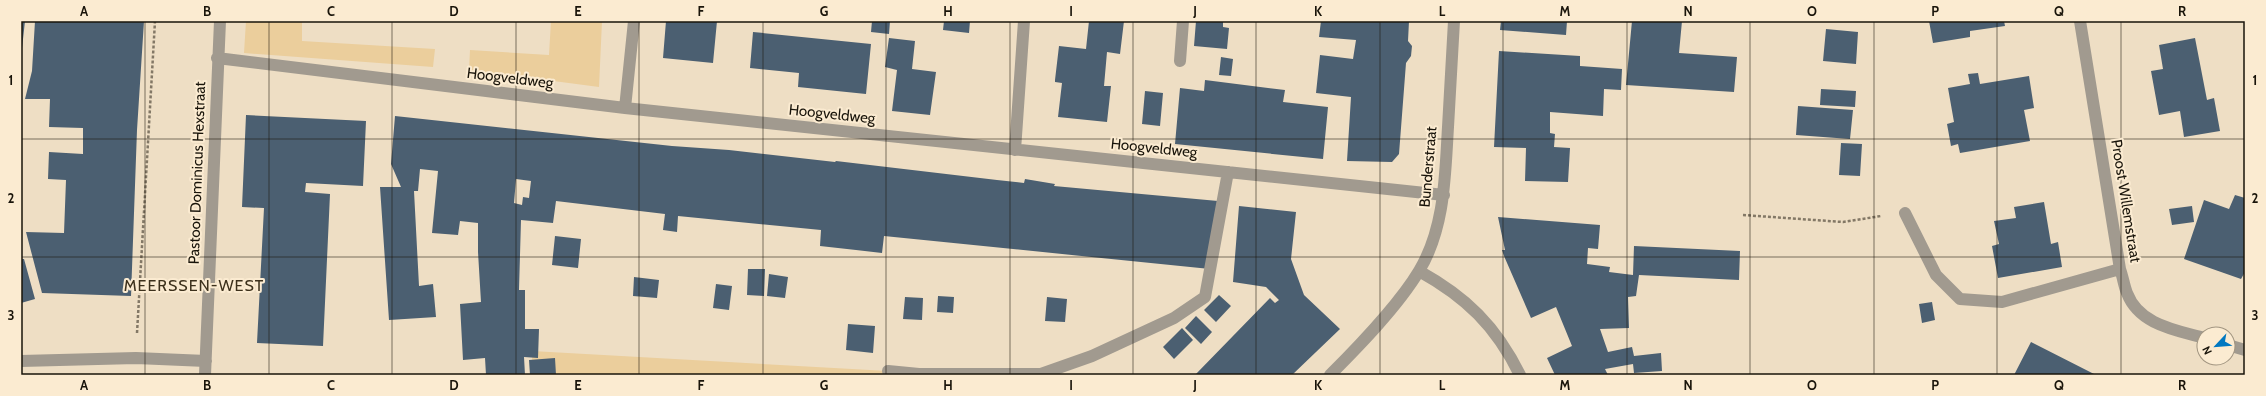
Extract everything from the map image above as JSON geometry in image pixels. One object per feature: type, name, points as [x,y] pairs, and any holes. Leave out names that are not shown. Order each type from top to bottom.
[{"type":"street","name":"Pastoor Dominicus Hexstraat","points":[[205,375],[217,58],[220,21]]},
{"type":"street","points":[[625,108],[634,21]]},
{"type":"street","points":[[1015,150],[1024,21]]},
{"type":"street","points":[[1180,61],[1182,21]]},
{"type":"street","name":"Bunderstraat","points":[[1330,375],[1359,346],[1419,271],[1438,223],[1444,195],[1454,21]]},
{"type":"street","name":"Proost Willemstraat","points":[[2080,21],[2120,269],[2127,294],[2140,313],[2160,326],[2196,336]]},
{"type":"street","name":"Hoogveldweg","points":[[217,58],[625,108],[1444,195]]},
{"type":"street","points":[[888,371],[919,374],[1041,374],[1092,356],[1174,318],[1205,297],[1228,172]]},
{"type":"street","points":[[1905,213],[1936,275],[1960,299],[2002,302],[2120,269]]},
{"type":"street","points":[[1419,271],[1463,299],[1487,322],[1520,375]]},
{"type":"street","points":[[21,361],[136,358],[206,361]]},
{"type":"path","points":[[136,358],[155,21]]},
{"type":"path","points":[[1743,215],[1843,222],[1905,213]]},
{"type":"shaded area","points":[[246,21],[302,21],[302,41],[435,49],[433,67],[244,53]]},
{"type":"shaded area","points":[[551,21],[602,21],[599,87],[469,70],[470,50],[549,55]]},
{"type":"shaded area","points":[[532,351],[888,371],[888,375],[532,375]]},
{"type":"building","points":[[21,21],[25,21],[22,48],[21,47]]},
{"type":"building","points":[[35,21],[144,21],[137,130],[131,296],[42,293],[26,232],[64,233],[66,180],[48,179],[49,152],[83,154],[83,128],[49,127],[50,99],[25,99],[32,71]]},
{"type":"building","points":[[666,21],[717,21],[713,63],[663,58]]},
{"type":"building","points":[[872,21],[890,21],[889,34],[871,32]]},
{"type":"building","points":[[944,21],[970,21],[969,33],[943,30]]},
{"type":"building","points":[[1089,21],[1124,21],[1120,54],[1107,52],[1104,86],[1111,86],[1107,122],[1058,117],[1062,83],[1055,82],[1055,80],[1059,46],[1086,49]]},
{"type":"building","points":[[1196,21],[1223,21],[1223,27],[1229,28],[1227,49],[1194,46]]},
{"type":"building","points":[[1321,21],[1409,21],[1408,41],[1412,46],[1411,56],[1406,63],[1399,154],[1392,162],[1347,161],[1351,97],[1316,93],[1320,55],[1353,59],[1356,40],[1319,37]]},
{"type":"building","points":[[1501,21],[1567,21],[1566,35],[1500,30]]},
{"type":"building","points":[[1632,21],[1682,21],[1679,53],[1737,57],[1734,92],[1626,85]]},
{"type":"building","points":[[1929,21],[2004,21],[2005,26],[1970,31],[1970,37],[1933,43]]},
{"type":"building","points":[[1826,29],[1858,32],[1856,64],[1823,61]]},
{"type":"building","points":[[753,32],[871,44],[866,94],[798,87],[799,73],[750,68]]},
{"type":"building","points":[[889,38],[915,41],[912,69],[936,72],[930,115],[892,111],[897,70],[885,67]]},
{"type":"building","points":[[2195,38],[2207,100],[2214,98],[2220,131],[2184,137],[2180,111],[2159,115],[2151,71],[2163,69],[2159,45]]},
{"type":"building","points":[[1499,51],[1580,56],[1580,66],[1622,69],[1621,90],[1604,89],[1603,116],[1550,112],[1550,133],[1555,134],[1554,147],[1570,148],[1568,182],[1525,181],[1526,148],[1494,147]]},
{"type":"building","points":[[1221,57],[1233,59],[1231,76],[1219,75]]},
{"type":"building","points":[[1978,73],[1980,84],[2029,76],[2034,108],[2024,110],[2030,141],[1960,153],[1958,144],[1951,146],[1947,124],[1954,122],[1948,88],[1970,84],[1968,74]]},
{"type":"building","points":[[1205,80],[1285,90],[1283,102],[1328,107],[1323,159],[1175,144],[1180,88],[1204,91]]},
{"type":"building","points":[[1821,89],[1856,91],[1855,107],[1820,105]]},
{"type":"building","points":[[1145,91],[1163,93],[1160,126],[1142,124]]},
{"type":"building","points":[[1798,106],[1853,110],[1850,139],[1796,135]]},
{"type":"building","points":[[246,115],[366,121],[363,186],[306,183],[305,192],[330,194],[323,346],[257,343],[264,208],[242,207]]},
{"type":"building","points":[[395,116],[672,146],[729,150],[836,161],[1024,183],[1025,179],[1055,184],[1054,186],[1218,201],[1210,269],[884,236],[882,253],[820,246],[821,230],[678,216],[677,232],[663,230],[665,214],[556,201],[553,223],[521,220],[519,290],[525,290],[525,329],[539,329],[538,358],[524,357],[525,375],[486,375],[485,358],[463,360],[460,304],[481,302],[478,223],[460,221],[458,235],[432,233],[438,171],[420,169],[418,191],[414,191],[419,286],[433,284],[436,317],[389,320],[380,187],[401,187],[391,164]],"holes":[[[516,179],[531,181],[529,198],[523,197],[522,205],[514,203]]]},
{"type":"building","points":[[1841,143],[1862,144],[1860,176],[1839,175]]},
{"type":"building","points":[[2235,195],[2245,198],[2245,272],[2241,279],[2184,259],[2204,200],[2229,209]]},
{"type":"building","points":[[2044,202],[2051,244],[2058,242],[2062,267],[1998,278],[1992,246],[1999,244],[1994,221],[2016,218],[2014,207]]},
{"type":"building","points":[[1239,206],[1296,212],[1291,259],[1304,295],[1340,329],[1292,375],[1195,375],[1270,298],[1275,303],[1279,300],[1266,287],[1233,282]]},
{"type":"building","points":[[2192,206],[2194,222],[2172,225],[2169,209]]},
{"type":"building","points":[[1498,217],[1600,225],[1598,249],[1588,248],[1587,264],[1610,267],[1609,272],[1633,275],[1634,246],[1740,251],[1739,280],[1639,275],[1636,296],[1628,297],[1629,328],[1600,329],[1608,352],[1632,347],[1634,356],[1661,353],[1662,371],[1634,373],[1633,364],[1605,369],[1608,375],[1555,375],[1547,358],[1572,346],[1556,307],[1531,318],[1502,250],[1505,250]]},
{"type":"building","points":[[555,236],[581,239],[578,268],[552,265]]},
{"type":"building","points":[[21,259],[24,259],[35,299],[21,303]]},
{"type":"building","points":[[748,269],[765,269],[764,296],[747,295]]},
{"type":"building","points":[[769,274],[788,277],[785,298],[767,296]]},
{"type":"building","points":[[634,277],[659,280],[657,298],[633,296]]},
{"type":"building","points":[[716,284],[732,286],[729,310],[713,308]]},
{"type":"building","points":[[1219,295],[1231,306],[1216,322],[1204,310]]},
{"type":"building","points":[[938,296],[954,297],[953,313],[937,312]]},
{"type":"building","points":[[905,297],[923,298],[922,320],[903,319]]},
{"type":"building","points":[[1047,297],[1067,299],[1065,322],[1045,321]]},
{"type":"building","points":[[1932,302],[1935,320],[1922,323],[1919,304]]},
{"type":"building","points":[[1196,316],[1212,332],[1201,344],[1185,328]]},
{"type":"building","points":[[848,324],[875,326],[873,353],[846,350]]},
{"type":"building","points":[[1182,328],[1193,340],[1174,359],[1163,347]]},
{"type":"building","points":[[2031,342],[2096,375],[2014,375]]},
{"type":"building","points":[[555,358],[556,375],[530,375],[529,360]]},
{"type":"district","name":"MEERSSEN-WEST","points":[[194,285]]}]
